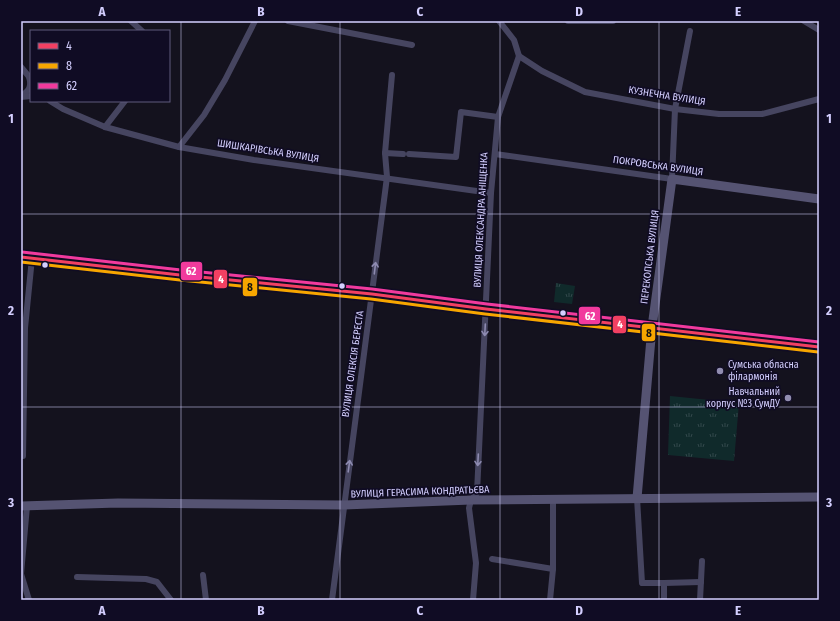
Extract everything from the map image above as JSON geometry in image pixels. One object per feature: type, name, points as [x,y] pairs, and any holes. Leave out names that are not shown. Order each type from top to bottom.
[{"type":"street","points":[[131,21],[141,30]]},
{"type":"street","points":[[179,147],[204,115],[222,86],[255,21]]},
{"type":"street","points":[[288,21],[412,45]]},
{"type":"street","points":[[499,21],[514,40],[519,56]]},
{"type":"street","points":[[568,22],[613,21]]},
{"type":"street","points":[[804,21],[819,30]]},
{"type":"street","name":"ПЕРЕКОПСЬКА ВУЛИЦЯ","points":[[664,583],[642,583],[637,498],[652,327],[672,179],[675,109],[690,31]]},
{"type":"street","name":"КУЗНЕЧНА ВУЛИЦЯ","points":[[519,56],[542,71],[585,92],[675,109],[719,114],[762,114],[819,99]]},
{"type":"street","name":"ВУЛИЦЯ ОЛЕКСАНДРА АНІЩЕНКА","points":[[473,600],[476,563],[469,508],[471,500],[477,493],[491,193],[498,117],[519,56]]},
{"type":"street","points":[[21,67],[30,78],[30,87],[26,93],[21,96]]},
{"type":"street","points":[[387,177],[385,153],[392,75]]},
{"type":"street","name":"ШИШКАРІВСЬКА ВУЛИЦЯ","points":[[52,102],[63,109],[105,127],[179,147],[254,160],[387,177],[491,193]]},
{"type":"street","points":[[105,127],[124,102]]},
{"type":"street","points":[[385,153],[456,158],[461,112],[498,117]]},
{"type":"street","name":"ПОКРОВСЬКА ВУЛИЦЯ","points":[[495,154],[819,198]]},
{"type":"street","name":"ВУЛИЦЯ ОЛЕКСІЯ БЕРЕСТА","points":[[332,600],[387,177]]},
{"type":"street","points":[[21,257],[180,275],[372,294],[486,309],[819,347]]},
{"type":"street","points":[[23,456],[25,328],[32,258]]},
{"type":"street","name":"ВУЛИЦЯ ГЕРАСИМА КОНДРАТЬЄВА","points":[[24,506],[118,503],[344,505],[471,500],[819,497]]},
{"type":"street","points":[[550,600],[553,570],[553,499]]},
{"type":"street","points":[[24,506],[21,574],[29,600]]},
{"type":"street","points":[[492,559],[553,570]]},
{"type":"street","points":[[700,600],[702,562]]},
{"type":"street","points":[[203,575],[206,600]]},
{"type":"street","points":[[78,577],[146,579],[157,582],[171,600]]},
{"type":"street","points":[[664,600],[664,583],[701,582]]},
{"type":"green space","points":[[556,283],[575,286],[572,304],[554,302]]},
{"type":"green space","points":[[670,396],[739,403],[734,461],[668,455]]},
{"type":"transit line","name":"62","points":[[22,252],[372,289],[487,304],[819,342]]},
{"type":"transit line","name":"4","points":[[21,257],[180,275],[372,294],[486,309],[819,347]]},
{"type":"transit line","name":"8","points":[[21,262],[371,299],[485,314],[818,352]]},
{"type":"place","name":"Сумська обласна філармонія","points":[[720,371]]},
{"type":"place","name":"Навчальний корпус №3 СумДУ","points":[[788,398]]}]
